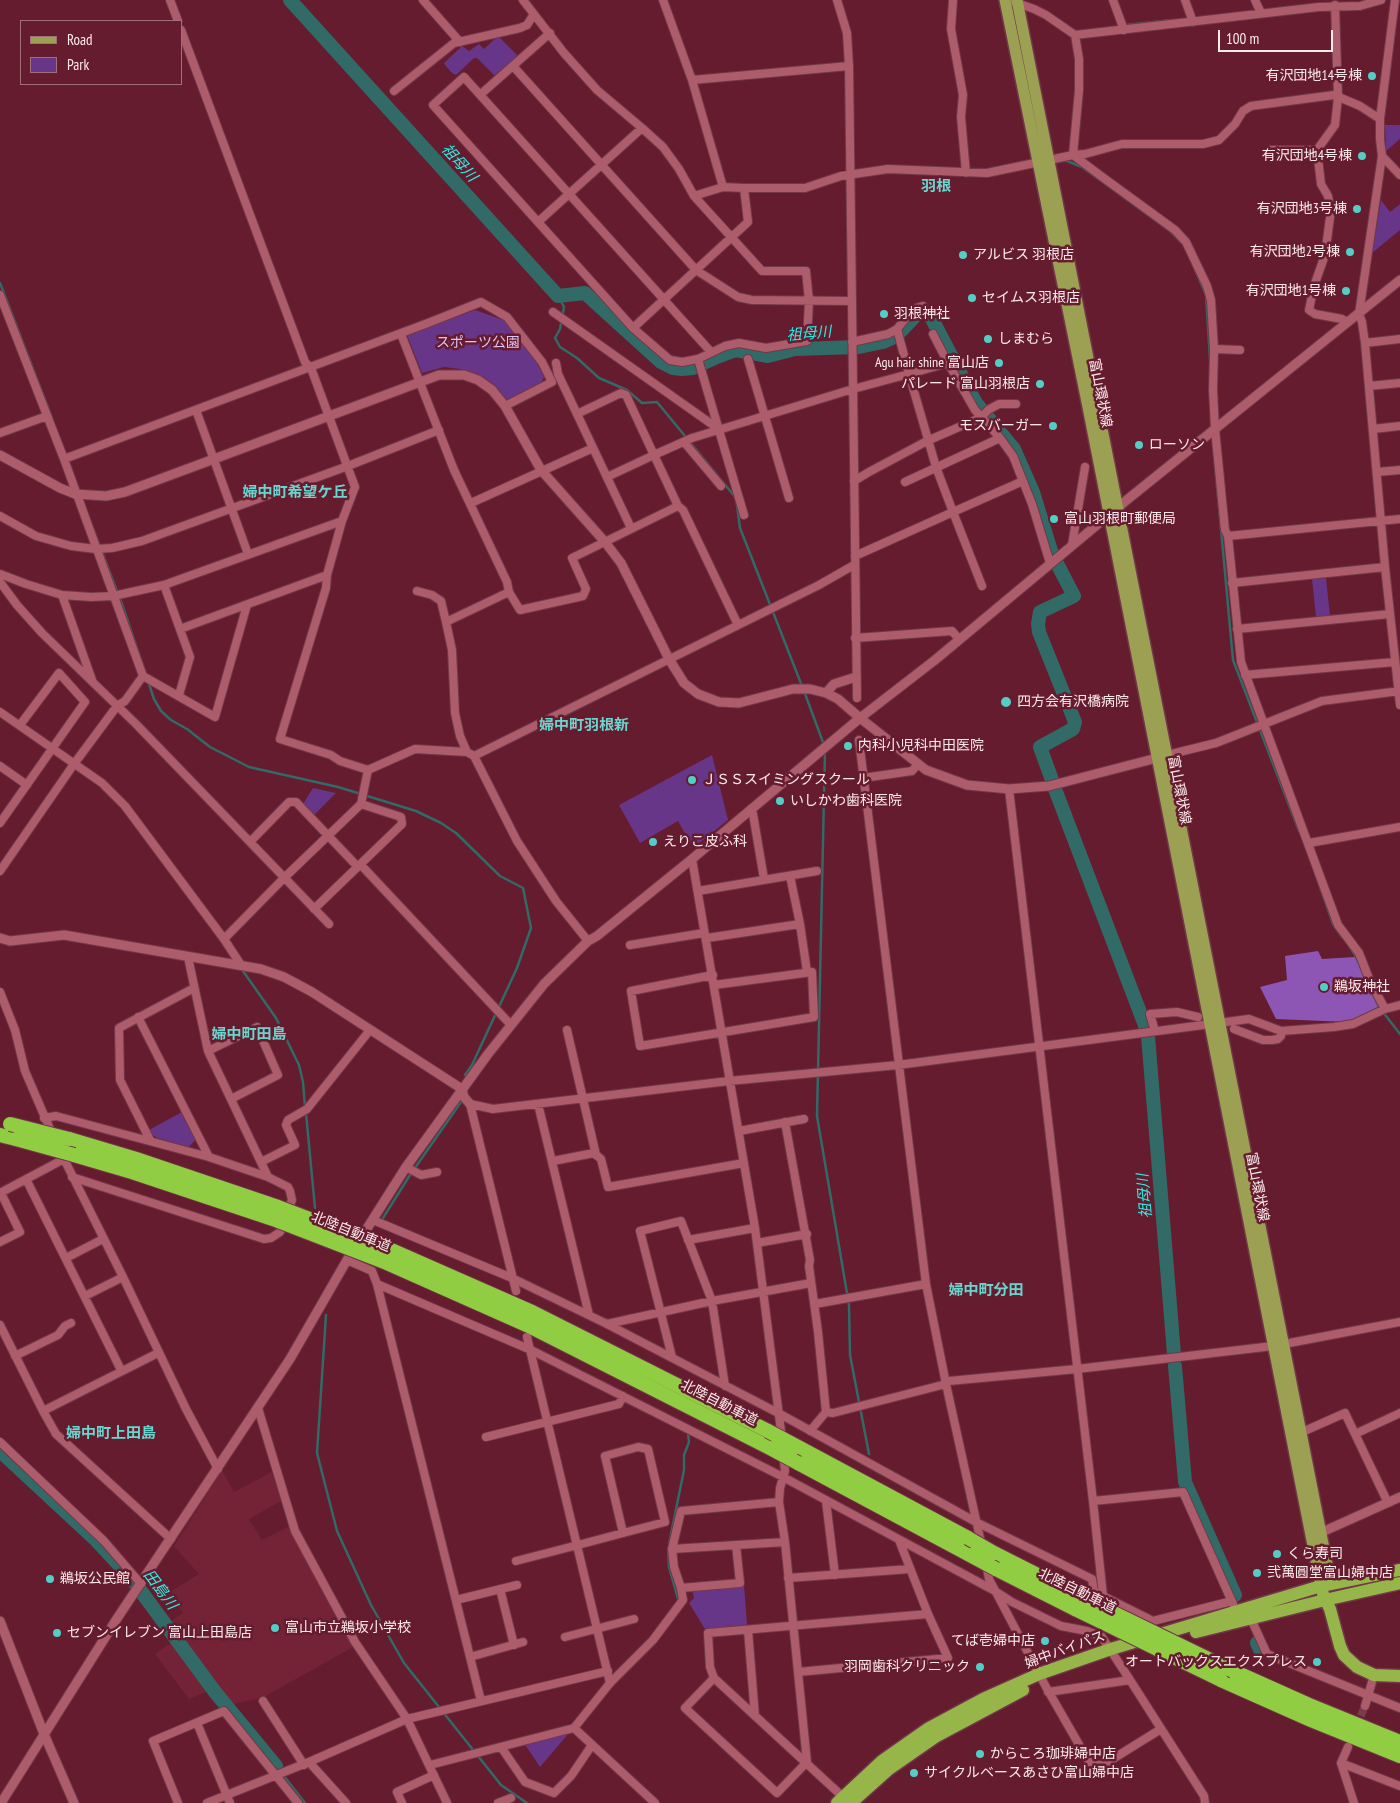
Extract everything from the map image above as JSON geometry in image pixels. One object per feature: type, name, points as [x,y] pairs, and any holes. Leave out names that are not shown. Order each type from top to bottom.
[{"type":"highway","name":"北陸自動車道","points":[[5,1122],[145,1162],[532,1312],[798,1447],[968,1538],[1080,1604],[1221,1680],[1311,1720],[1400,1756]]},
{"type":"highway","name":"北陸自動車道","points":[[0,1135],[69,1157],[132,1172],[276,1213]]},
{"type":"highway","name":"北陸自動車道","points":[[389,1257],[770,1448],[996,1569],[1309,1705],[1400,1742]]},
{"type":"highway","name":"婦中バイパス","points":[[845,1801],[935,1737],[1040,1677],[1234,1606],[1400,1570]]},
{"type":"highway","name":"婦中バイパス","points":[[1112,1652],[1330,1602],[1400,1583]]},
{"type":"highway","points":[[1326,1585],[1340,1646],[1344,1655],[1357,1667],[1374,1675],[1400,1676]]},
{"type":"main road","name":"富山環状線","points":[[1012,1],[1326,1585]]},
{"type":"main road","name":"富山環状線","points":[[1279,1345],[1300,1432],[1320,1533],[1326,1585]]},
{"type":"street","points":[[170,0],[178,20]]},
{"type":"street","points":[[423,0],[460,42]]},
{"type":"street","points":[[523,0],[564,53],[597,90],[663,147],[679,169],[694,196],[762,271],[806,271],[809,301],[807,341],[766,348],[739,344],[725,346],[698,359],[682,362],[670,360],[633,328],[433,105],[464,77],[710,352]]},
{"type":"street","points":[[664,0],[692,80],[723,187]]},
{"type":"street","points":[[837,0],[847,33],[849,66],[857,698]]},
{"type":"street","points":[[953,0],[951,29],[963,95],[961,117],[966,173]]},
{"type":"street","points":[[1113,0],[1124,30]]},
{"type":"street","points":[[1185,0],[1193,22]]},
{"type":"street","points":[[1255,0],[1261,13]]},
{"type":"street","points":[[1012,1],[1034,8],[1075,35],[1331,4],[1360,6],[1381,0]]},
{"type":"street","points":[[1395,0],[1380,119],[1382,156],[1359,314],[1365,342],[1385,568],[1400,705]]},
{"type":"street","points":[[1331,4],[1338,98],[1335,125],[1317,150],[1321,184],[1328,196],[1331,210],[1325,255],[1314,286],[1309,310],[1315,314],[1342,319],[1347,322]]},
{"type":"street","points":[[394,91],[454,44],[520,28],[527,25],[534,14]]},
{"type":"street","points":[[182,33],[305,362],[311,368],[355,487],[342,521],[327,575],[326,588],[280,740],[331,755],[340,761],[368,770],[415,749],[471,754],[819,585],[854,565]]},
{"type":"street","points":[[481,94],[550,33]]},
{"type":"street","points":[[1074,155],[1079,74],[1079,59],[1075,35]]},
{"type":"street","points":[[513,66],[696,270],[738,297],[752,300],[851,301]]},
{"type":"street","points":[[692,80],[849,66]]},
{"type":"street","points":[[694,196],[723,187],[806,188],[841,176],[888,169],[986,173],[1085,154],[1122,144],[1203,144],[1219,140],[1235,124],[1244,111],[1251,106],[1334,95],[1360,106],[1380,119]]},
{"type":"street","points":[[538,222],[642,128]]},
{"type":"street","points":[[1271,150],[1317,150]]},
{"type":"street","points":[[1074,155],[1175,230],[1186,242],[1207,286],[1211,300],[1214,350],[1213,390],[1215,429],[1241,662],[1338,925],[1359,953],[1383,1010]]},
{"type":"street","points":[[1382,156],[1400,175]]},
{"type":"street","points":[[633,328],[733,238],[748,222],[744,188]]},
{"type":"street","points":[[1,1803],[139,1587],[290,1359],[347,1260],[406,1167],[510,1025],[544,984],[588,941],[597,936],[860,718],[1400,280]]},
{"type":"street","points":[[0,295],[64,459],[75,494],[143,676],[215,716],[247,605]]},
{"type":"street","points":[[64,459],[402,334],[481,302],[507,317],[542,362],[552,382],[505,406]]},
{"type":"street","points":[[852,342],[884,336],[897,329],[913,309],[923,306]]},
{"type":"street","points":[[553,312],[720,430]]},
{"type":"street","points":[[897,329],[927,441],[982,586]]},
{"type":"street","points":[[402,334],[454,470],[507,582],[509,592],[520,610],[583,596],[586,588],[572,558],[678,506]]},
{"type":"street","points":[[933,334],[975,410],[1013,456],[1032,504],[1050,563]]},
{"type":"street","points":[[1365,342],[1400,339]]},
{"type":"street","points":[[1214,350],[1240,350]]},
{"type":"street","points":[[698,359],[744,515]]},
{"type":"street","points":[[748,359],[789,498]]},
{"type":"street","points":[[556,363],[558,374],[631,528]]},
{"type":"street","points":[[607,477],[684,442],[853,389],[948,363]]},
{"type":"street","points":[[0,455],[60,488],[75,494],[106,496],[125,492],[421,381],[439,375],[464,375],[478,380],[492,390],[505,406],[541,470],[605,542],[621,564],[669,659],[684,683],[698,694],[719,702],[739,703],[793,689],[810,689],[826,693],[838,699],[926,770],[967,785],[1009,789],[1049,786],[1216,742],[1322,701],[1399,691]]},
{"type":"street","points":[[1369,386],[1400,383]]},
{"type":"street","points":[[577,414],[621,393],[626,395],[678,506],[683,510],[738,624]]},
{"type":"street","points":[[854,481],[927,441],[982,417],[988,410],[999,404],[1016,404]]},
{"type":"street","points":[[196,410],[248,554]]},
{"type":"street","points":[[0,433],[46,416]]},
{"type":"street","points":[[1373,428],[1400,426]]},
{"type":"street","points":[[0,516],[36,536],[70,546],[96,549],[112,548],[142,541],[348,466],[438,430]]},
{"type":"street","points":[[904,482],[1000,438]]},
{"type":"street","points":[[684,442],[721,486]]},
{"type":"street","points":[[471,503],[593,448]]},
{"type":"street","points":[[1072,545],[1085,467]]},
{"type":"street","points":[[1377,472],[1400,470]]},
{"type":"street","points":[[855,556],[1023,481]]},
{"type":"street","points":[[1228,536],[1400,519]]},
{"type":"street","points":[[0,574],[62,595],[113,596],[164,585],[342,521]]},
{"type":"street","points":[[1232,583],[1385,568]]},
{"type":"street","points":[[180,629],[327,575]]},
{"type":"street","points":[[0,582],[42,633],[136,724],[329,924]]},
{"type":"street","points":[[164,585],[190,657],[178,695]]},
{"type":"street","points":[[417,591],[432,595],[441,601],[452,650],[456,713],[460,736],[517,841],[556,901],[588,941]]},
{"type":"street","points":[[446,622],[509,592]]},
{"type":"street","points":[[62,595],[92,682]]},
{"type":"street","points":[[1237,629],[1390,614]]},
{"type":"street","points":[[855,638],[952,631],[959,638]]},
{"type":"street","points":[[1246,675],[1395,662]]},
{"type":"street","points":[[0,823],[85,702],[59,673],[20,725]]},
{"type":"street","points":[[0,872],[74,764],[117,706],[125,700],[143,676]]},
{"type":"street","points":[[826,693],[834,684],[856,677]]},
{"type":"street","points":[[0,712],[102,783],[125,806],[224,939],[241,965]]},
{"type":"street","points":[[859,740],[862,778],[926,1284],[989,1579],[1048,1692],[1089,1762],[1095,1765],[1103,1765],[1161,1728]]},
{"type":"street","points":[[862,778],[912,771],[918,764]]},
{"type":"street","points":[[0,766],[27,785]]},
{"type":"street","points":[[224,939],[361,804],[368,770]]},
{"type":"street","points":[[1009,789],[1103,1596]]},
{"type":"street","points":[[250,842],[289,802],[296,802],[356,865],[361,865],[510,1025]]},
{"type":"street","points":[[314,909],[402,824],[401,817],[361,804]]},
{"type":"street","points":[[750,809],[753,814],[764,879]]},
{"type":"street","points":[[1309,843],[1400,827]]},
{"type":"street","points":[[692,858],[755,1228],[780,1414],[785,1471],[779,1502],[794,1625],[807,1762],[777,1793],[685,1708],[714,1678]]},
{"type":"street","points":[[698,891],[817,871]]},
{"type":"street","points":[[790,876],[807,972]]},
{"type":"street","points":[[630,945],[800,924]]},
{"type":"street","points":[[0,938],[10,941],[64,936],[124,944],[262,969],[284,977],[312,992],[462,1089],[464,1097],[470,1104],[516,1291]]},
{"type":"street","points":[[188,957],[208,1050],[268,1177]]},
{"type":"street","points":[[713,975],[631,990],[640,1046],[814,1017],[812,972],[714,986]]},
{"type":"street","points":[[150,1140],[120,1080],[119,1028],[194,988]]},
{"type":"street","points":[[0,992],[15,1030],[25,1071],[44,1118],[69,1157],[72,1177],[123,1277],[158,1353],[218,1469]]},
{"type":"street","points":[[470,1104],[493,1109],[729,1081],[898,1065],[1249,1019],[1282,1030],[1334,1027],[1353,1024],[1383,1010],[1400,1005]]},
{"type":"street","points":[[1155,1031],[1150,1014],[1177,1012],[1198,1017]]},
{"type":"street","points":[[138,1017],[209,1157]]},
{"type":"street","points":[[208,1050],[257,1028],[278,1075],[231,1099]]},
{"type":"street","points":[[1234,1029],[1263,1040],[1278,1040],[1282,1030]]},
{"type":"street","points":[[261,1162],[295,1145],[286,1124],[288,1120],[307,1109],[370,1030]]},
{"type":"street","points":[[568,1030],[596,1155]]},
{"type":"street","points":[[538,1104],[589,1315]]},
{"type":"street","points":[[44,1118],[56,1116],[209,1157],[268,1177],[288,1187],[292,1200],[280,1232],[271,1238],[264,1239],[72,1177]]},
{"type":"street","points":[[739,1131],[804,1119]]},
{"type":"street","points":[[785,1122],[807,1234],[826,1412],[810,1431]]},
{"type":"street","points":[[553,1161],[594,1153],[601,1159],[608,1187],[744,1163]]},
{"type":"street","points":[[0,1242],[20,1232],[0,1193],[69,1157]]},
{"type":"street","points":[[406,1167],[421,1175],[437,1172]]},
{"type":"street","points":[[26,1179],[121,1370]]},
{"type":"street","points":[[373,1220],[512,1278],[672,1357],[976,1522],[1092,1579],[1094,1592],[1153,1621],[1234,1606],[1183,1492],[1093,1500]]},
{"type":"street","points":[[672,1357],[640,1231],[681,1221],[712,1300],[725,1386]]},
{"type":"street","points":[[688,1240],[755,1228]]},
{"type":"street","points":[[756,1243],[807,1234]]},
{"type":"street","points":[[66,1258],[104,1239]]},
{"type":"street","points":[[347,1260],[372,1271],[377,1284],[481,1702]]},
{"type":"street","points":[[85,1296],[123,1277]]},
{"type":"street","points":[[606,1324],[712,1300],[811,1283]]},
{"type":"street","points":[[377,1284],[531,1350],[783,1477],[995,1591],[1012,1602],[1061,1626],[1087,1630],[1102,1637],[1204,1796],[1205,1803]]},
{"type":"street","points":[[815,1304],[926,1284]]},
{"type":"street","points":[[826,1412],[833,1413],[946,1384],[949,1381],[1077,1369],[1279,1345],[1400,1322]]},
{"type":"street","points":[[15,1356],[58,1336],[65,1326],[71,1323]]},
{"type":"street","points":[[0,1325],[56,1434],[171,1540]]},
{"type":"street","points":[[527,1336],[610,1683]]},
{"type":"street","points":[[43,1411],[158,1353]]},
{"type":"street","points":[[486,1438],[619,1404],[623,1396]]},
{"type":"street","points":[[258,1408],[279,1481],[299,1539],[355,1642],[407,1719],[446,1803]]},
{"type":"street","points":[[1300,1432],[1344,1413],[1388,1502]]},
{"type":"street","points":[[1355,1434],[1400,1413]]},
{"type":"street","points":[[0,1442],[104,1541],[139,1587]]},
{"type":"street","points":[[516,1561],[578,1545],[665,1522],[648,1449],[638,1447],[605,1456],[623,1533]]},
{"type":"street","points":[[1320,1533],[1400,1497]]},
{"type":"street","points":[[826,1501],[835,1574]]},
{"type":"street","points":[[430,1765],[574,1728],[610,1683],[653,1640],[683,1600],[674,1567],[672,1549],[681,1511],[779,1502]]},
{"type":"street","points":[[798,1672],[948,1658],[928,1614],[899,1540]]},
{"type":"street","points":[[672,1549],[785,1542]]},
{"type":"street","points":[[681,1588],[740,1584],[736,1545]]},
{"type":"street","points":[[788,1578],[910,1569]]},
{"type":"street","points":[[456,1600],[516,1585]]},
{"type":"street","points":[[500,1589],[514,1645]]},
{"type":"street","points":[[845,1801],[807,1762],[714,1678],[710,1667],[708,1633],[928,1614]]},
{"type":"street","points":[[1251,1619],[1267,1654],[1400,1708]]},
{"type":"street","points":[[565,1637],[634,1620]]},
{"type":"street","points":[[0,1621],[2,1631],[74,1803]]},
{"type":"street","points":[[748,1630],[755,1716]]},
{"type":"street","points":[[470,1657],[523,1642]]},
{"type":"street","points":[[207,1803],[307,1764],[407,1719],[608,1671]]},
{"type":"street","points":[[1365,1706],[1374,1675]]},
{"type":"street","points":[[1048,1692],[1130,1680]]},
{"type":"street","points":[[264,1701],[307,1764],[346,1803]]},
{"type":"street","points":[[178,1803],[153,1741],[224,1711],[298,1803]]},
{"type":"street","points":[[197,1723],[230,1803]]},
{"type":"street","points":[[574,1728],[655,1803]]},
{"type":"street","points":[[502,1747],[525,1782],[554,1793],[571,1776],[592,1745]]},
{"type":"street","points":[[1348,1747],[1341,1763],[1354,1803]]},
{"type":"street","points":[[1341,1763],[1400,1786]]},
{"type":"street","points":[[402,1803],[398,1792],[434,1775]]},
{"type":"street","points":[[498,1803],[511,1798]]},
{"type":"shaded area","points":[[1318,951],[1322,959],[1355,957],[1382,1007],[1348,1022],[1276,1019],[1260,987],[1287,980],[1285,956]]},
{"type":"shaded area","points":[[222,1470],[234,1492],[272,1472],[281,1501],[249,1519],[262,1540],[290,1526],[353,1647],[262,1698],[232,1704],[217,1688],[189,1699],[155,1654],[182,1635],[171,1621],[183,1613],[168,1593],[199,1574],[174,1546]]},
{"type":"green space","points":[[497,37],[518,56],[495,76],[477,58],[474,58],[456,75],[445,65],[444,63],[462,46],[469,51],[479,44],[484,49]]},
{"type":"green space","points":[[1385,125],[1400,125],[1400,139],[1386,151]]},
{"type":"green space","points":[[1381,200],[1390,212],[1400,204],[1400,230],[1372,253]]},
{"type":"green space","name":"スポーツ公園","points":[[475,310],[506,321],[535,358],[544,377],[541,383],[506,400],[493,384],[478,374],[444,367],[422,373],[407,335]]},
{"type":"green space","points":[[1326,578],[1330,616],[1316,617],[1312,579]]},
{"type":"green space","name":"ＪＳＳスイミングスクール","points":[[712,755],[728,820],[693,848],[678,821],[640,843],[619,805]]},
{"type":"green space","points":[[313,788],[336,793],[314,815],[303,804]]},
{"type":"green space","points":[[182,1112],[196,1139],[189,1147],[157,1138],[151,1134],[149,1130]]},
{"type":"green space","points":[[744,1585],[747,1625],[705,1629],[689,1603],[694,1598],[692,1589]]},
{"type":"green space","points":[[569,1733],[540,1767],[524,1743]]},
{"type":"waterway","name":"祖母川","points":[[290,0],[558,296],[585,293],[661,362],[673,368],[693,368],[736,350],[768,356],[795,349],[859,347],[883,342],[892,338],[903,329],[918,313],[926,312],[932,319],[976,403],[1014,449],[1033,492],[1052,554],[1074,596],[1040,612],[1038,624],[1039,632],[1075,722],[1073,729],[1040,747],[1052,780]]},
{"type":"waterway","points":[[1125,25],[1172,20]]},
{"type":"waterway","points":[[1059,161],[1067,161],[1082,167],[1170,231],[1182,243]]},
{"type":"waterway","points":[[1189,256],[1206,295],[1210,359]]},
{"type":"waterway","points":[[0,283],[52,418]]},
{"type":"waterway","points":[[558,296],[564,307],[560,329],[555,338],[560,347],[577,358],[599,378],[627,390],[642,403],[657,402],[736,498],[740,528],[802,686]]},
{"type":"waterway","points":[[1213,442],[1233,660],[1299,831]]},
{"type":"waterway","points":[[94,531],[144,669]]},
{"type":"waterway","points":[[148,681],[154,699],[161,711],[210,747],[249,767],[338,787],[416,811],[441,823],[456,833],[500,876],[523,888],[531,928],[517,968],[472,1065],[465,1075]]},
{"type":"waterway","points":[[804,691],[824,745]]},
{"type":"waterway","points":[[825,750],[817,1116],[849,1305],[850,1355],[869,1454]]},
{"type":"waterway","name":"祖母川","points":[[1055,789],[1146,1028]]},
{"type":"waterway","points":[[1312,864],[1333,924],[1342,937]]},
{"type":"waterway","points":[[1347,943],[1355,955],[1379,1007],[1400,1034]]},
{"type":"waterway","points":[[243,971],[276,1018],[299,1065],[303,1082],[305,1107]]},
{"type":"waterway","name":"祖母川","points":[[1148,1036],[1174,1354]]},
{"type":"waterway","points":[[383,1218],[410,1175],[461,1102]]},
{"type":"waterway","points":[[306,1113],[315,1208]]},
{"type":"waterway","points":[[326,1315],[317,1453],[337,1531],[371,1605],[404,1663],[501,1785],[527,1803]]},
{"type":"waterway","name":"祖母川","points":[[1175,1366],[1185,1482],[1235,1595]]},
{"type":"waterway","points":[[669,1544],[684,1470],[684,1455],[689,1442],[688,1433]]},
{"type":"waterway","name":"田島川","points":[[0,1451],[95,1539],[132,1579],[215,1692],[276,1766]]},
{"type":"waterway","points":[[668,1549],[669,1567],[678,1599]]},
{"type":"waterway","name":"祖母川","points":[[1257,1643],[1261,1652]]},
{"type":"waterway","points":[[276,1766],[305,1803]]},
{"type":"tunnel","points":[[1356,1727],[1365,1706]]},
{"type":"place","name":"有沢団地14号棟","points":[[1372,76]]},
{"type":"place","name":"有沢団地4号棟","points":[[1362,156]]},
{"type":"place","name":"有沢団地3号棟","points":[[1357,209]]},
{"type":"place","name":"有沢団地2号棟","points":[[1350,252]]},
{"type":"place","name":"アルビス 羽根店","points":[[963,255]]},
{"type":"place","name":"有沢団地1号棟","points":[[1346,291]]},
{"type":"place","name":"セイムス羽根店","points":[[972,298]]},
{"type":"place","name":"羽根神社","points":[[884,314]]},
{"type":"place","name":"しまむら","points":[[988,339]]},
{"type":"place","name":"Agu hair shine 富山店","points":[[999,363]]},
{"type":"place","name":"パレード 富山羽根店","points":[[1040,384]]},
{"type":"place","name":"モスバーガー","points":[[1053,426]]},
{"type":"place","name":"ローソン","points":[[1139,445]]},
{"type":"place","name":"富山羽根町郵便局","points":[[1054,519]]},
{"type":"place","name":"四方会有沢橋病院","points":[[1006,702]]},
{"type":"place","name":"内科小児科中田医院","points":[[848,746]]},
{"type":"place","name":"ＪＳＳスイミングスクール","points":[[692,780]]},
{"type":"place","name":"いしかわ歯科医院","points":[[780,801]]},
{"type":"place","name":"えりこ皮ふ科","points":[[653,842]]},
{"type":"place","name":"鵜坂神社","points":[[1324,987]]},
{"type":"place","name":"くら寿司","points":[[1277,1554]]},
{"type":"place","name":"弐萬圓堂富山婦中店","points":[[1257,1573]]},
{"type":"place","name":"鵜坂公民館","points":[[50,1579]]},
{"type":"place","name":"富山市立鵜坂小学校","points":[[275,1628]]},
{"type":"place","name":"セブンイレブン 富山上田島店","points":[[57,1633]]},
{"type":"place","name":"てば壱婦中店","points":[[1045,1641]]},
{"type":"place","name":"オートバックスエクスプレス","points":[[1317,1662]]},
{"type":"place","name":"羽岡歯科クリニック","points":[[980,1667]]},
{"type":"place","name":"からころ珈琲婦中店","points":[[980,1754]]},
{"type":"place","name":"サイクルベースあさひ富山婦中店","points":[[914,1773]]},
{"type":"district","name":"羽根","points":[[936,187]]},
{"type":"district","name":"婦中町希望ケ丘","points":[[295,493]]},
{"type":"district","name":"婦中町羽根新","points":[[584,726]]},
{"type":"district","name":"婦中町田島","points":[[249,1035]]},
{"type":"district","name":"婦中町分田","points":[[986,1291]]},
{"type":"district","name":"婦中町上田島","points":[[111,1434]]}]
